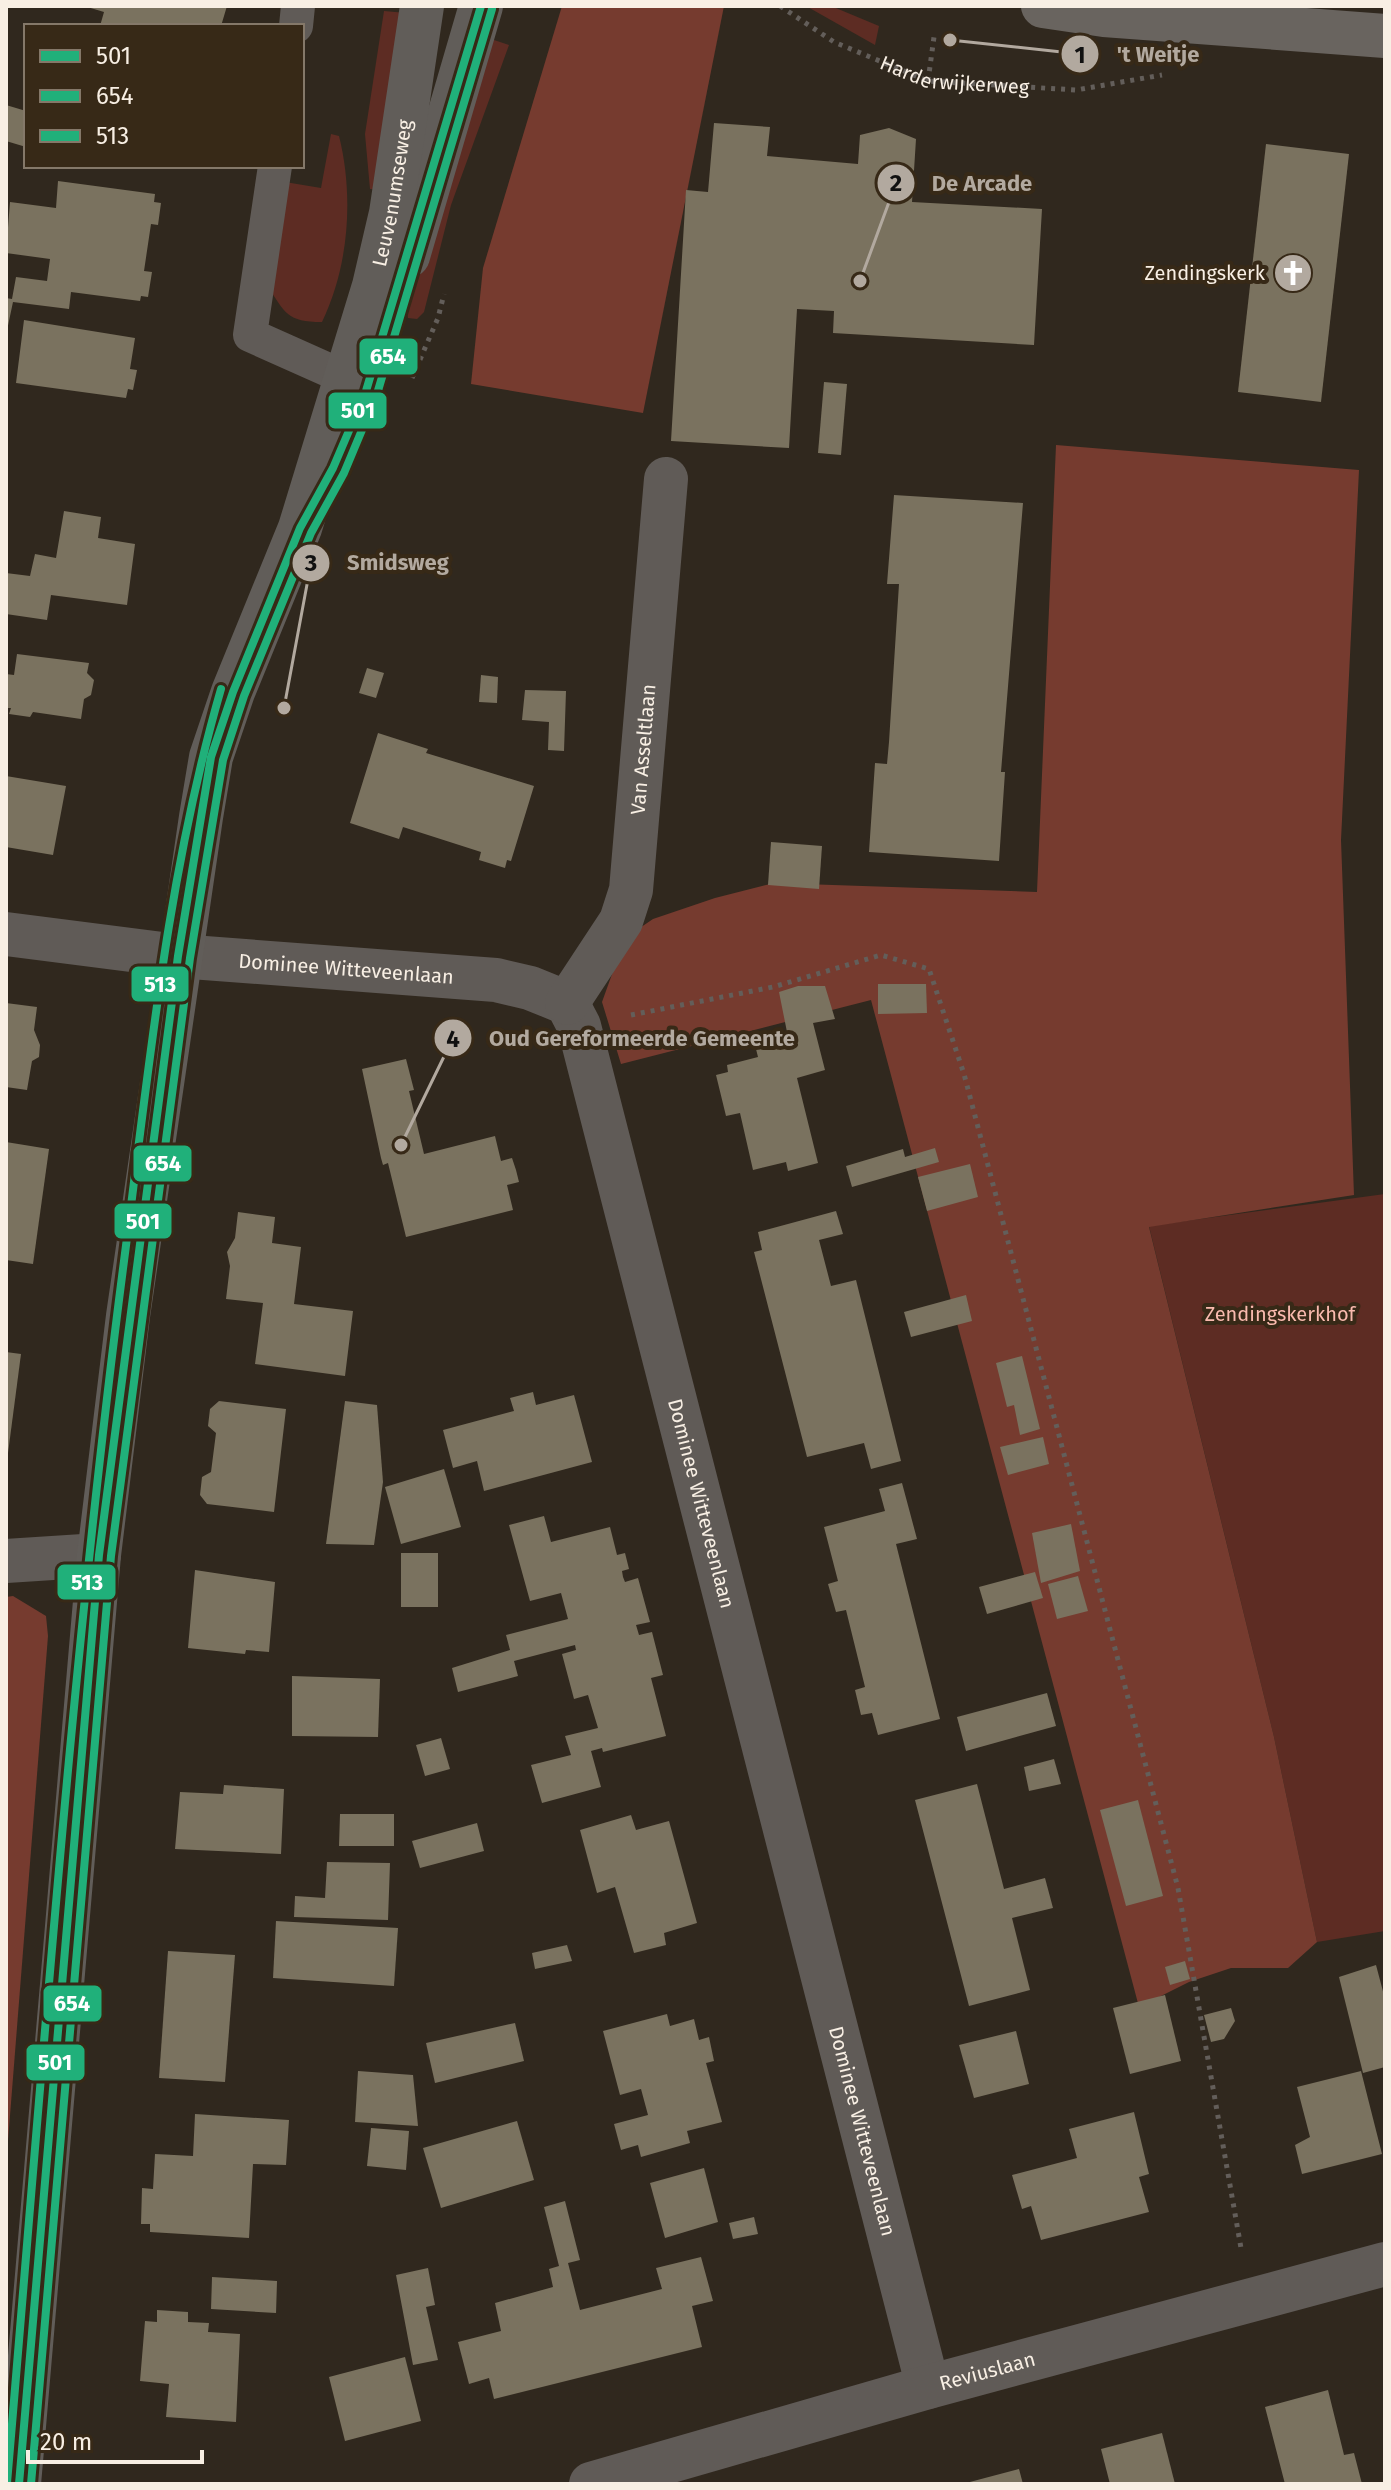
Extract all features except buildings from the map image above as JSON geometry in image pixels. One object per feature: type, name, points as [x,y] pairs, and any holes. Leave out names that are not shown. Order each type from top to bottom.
[{"type":"main road","name":"Leuvenumseweg","points":[[19,2484],[99,1555],[178,956],[211,757],[233,692],[300,528],[333,468],[355,384],[391,213],[422,6]]},
{"type":"main road","name":"Leuvenumseweg","points":[[355,384],[481,6]]},
{"type":"main road","points":[[1043,6],[1104,15],[1385,36]]},
{"type":"street","name":"Van Asseltlaan","points":[[573,1014],[621,921],[631,890],[666,479]]},
{"type":"street","name":"Dominee Witteveenlaan","points":[[6,934],[178,956],[496,980],[530,988],[573,1014],[928,2387]]},
{"type":"street","points":[[6,1561],[99,1555]]},
{"type":"street","name":"Reviuslaan","points":[[591,2484],[928,2387],[1385,2264]]},
{"type":"lane","points":[[275,168],[250,335],[355,384]]},
{"type":"path","name":"Harderwijkerweg","points":[[780,6],[834,42],[928,81],[1076,90],[1176,72]]},
{"type":"path","points":[[928,81],[934,37]]},
{"type":"path","points":[[573,1014],[773,987],[881,955],[929,969],[964,1074],[1178,1888],[1251,2300]]},
{"type":"green space","points":[[806,6],[831,6],[879,26],[875,45]]},
{"type":"green space","points":[[384,11],[406,13],[379,190],[370,189],[365,134]]},
{"type":"green space","points":[[491,39],[509,45],[451,205],[424,312],[417,319],[408,318],[405,306],[434,199]]},
{"type":"green space","points":[[331,134],[339,136],[344,159],[346,230],[331,300],[322,322],[310,322],[288,314],[267,285],[285,182],[321,188]]},
{"type":"green space","name":"Zendingskerkhof","points":[[1385,1194],[1385,1931],[1317,1942],[1274,1737],[1149,1226]]},
{"type":"shaded area","points":[[562,6],[724,6],[643,413],[471,384],[483,268]]},
{"type":"shaded area","points":[[1056,445],[1359,470],[1341,840],[1354,1195],[1149,1227],[1274,1737],[1317,1942],[1288,1968],[1231,1968],[1189,1982],[1139,2007],[871,1000],[621,1064],[602,1002],[625,938],[653,919],[715,898],[774,883],[1037,892]]},
{"type":"shaded area","points":[[13,1596],[46,1616],[48,1636],[6,2166],[6,1597]]},
{"type":"transit line","name":"501","points":[[19,2484],[99,1555],[178,956],[211,757],[233,692],[300,528],[333,468],[366,391],[481,6]]},
{"type":"transit line","name":"654","points":[[31,2484],[111,1556],[190,958],[223,760],[244,696],[311,533],[344,473],[377,394],[492,9]]},
{"type":"transit line","name":"513","points":[[7,2483],[73,1718],[105,1413],[173,901],[202,759],[221,689]]},
{"type":"place","name":"'t Weitje","points":[[950,40]]},
{"type":"place","name":"Zendingskerk","points":[[1293,273]]},
{"type":"place","name":"De Arcade","points":[[860,281]]},
{"type":"place","name":"Smidsweg","points":[[284,708]]},
{"type":"place","name":"Oud Gereformeerde Gemeente","points":[[401,1145]]}]
